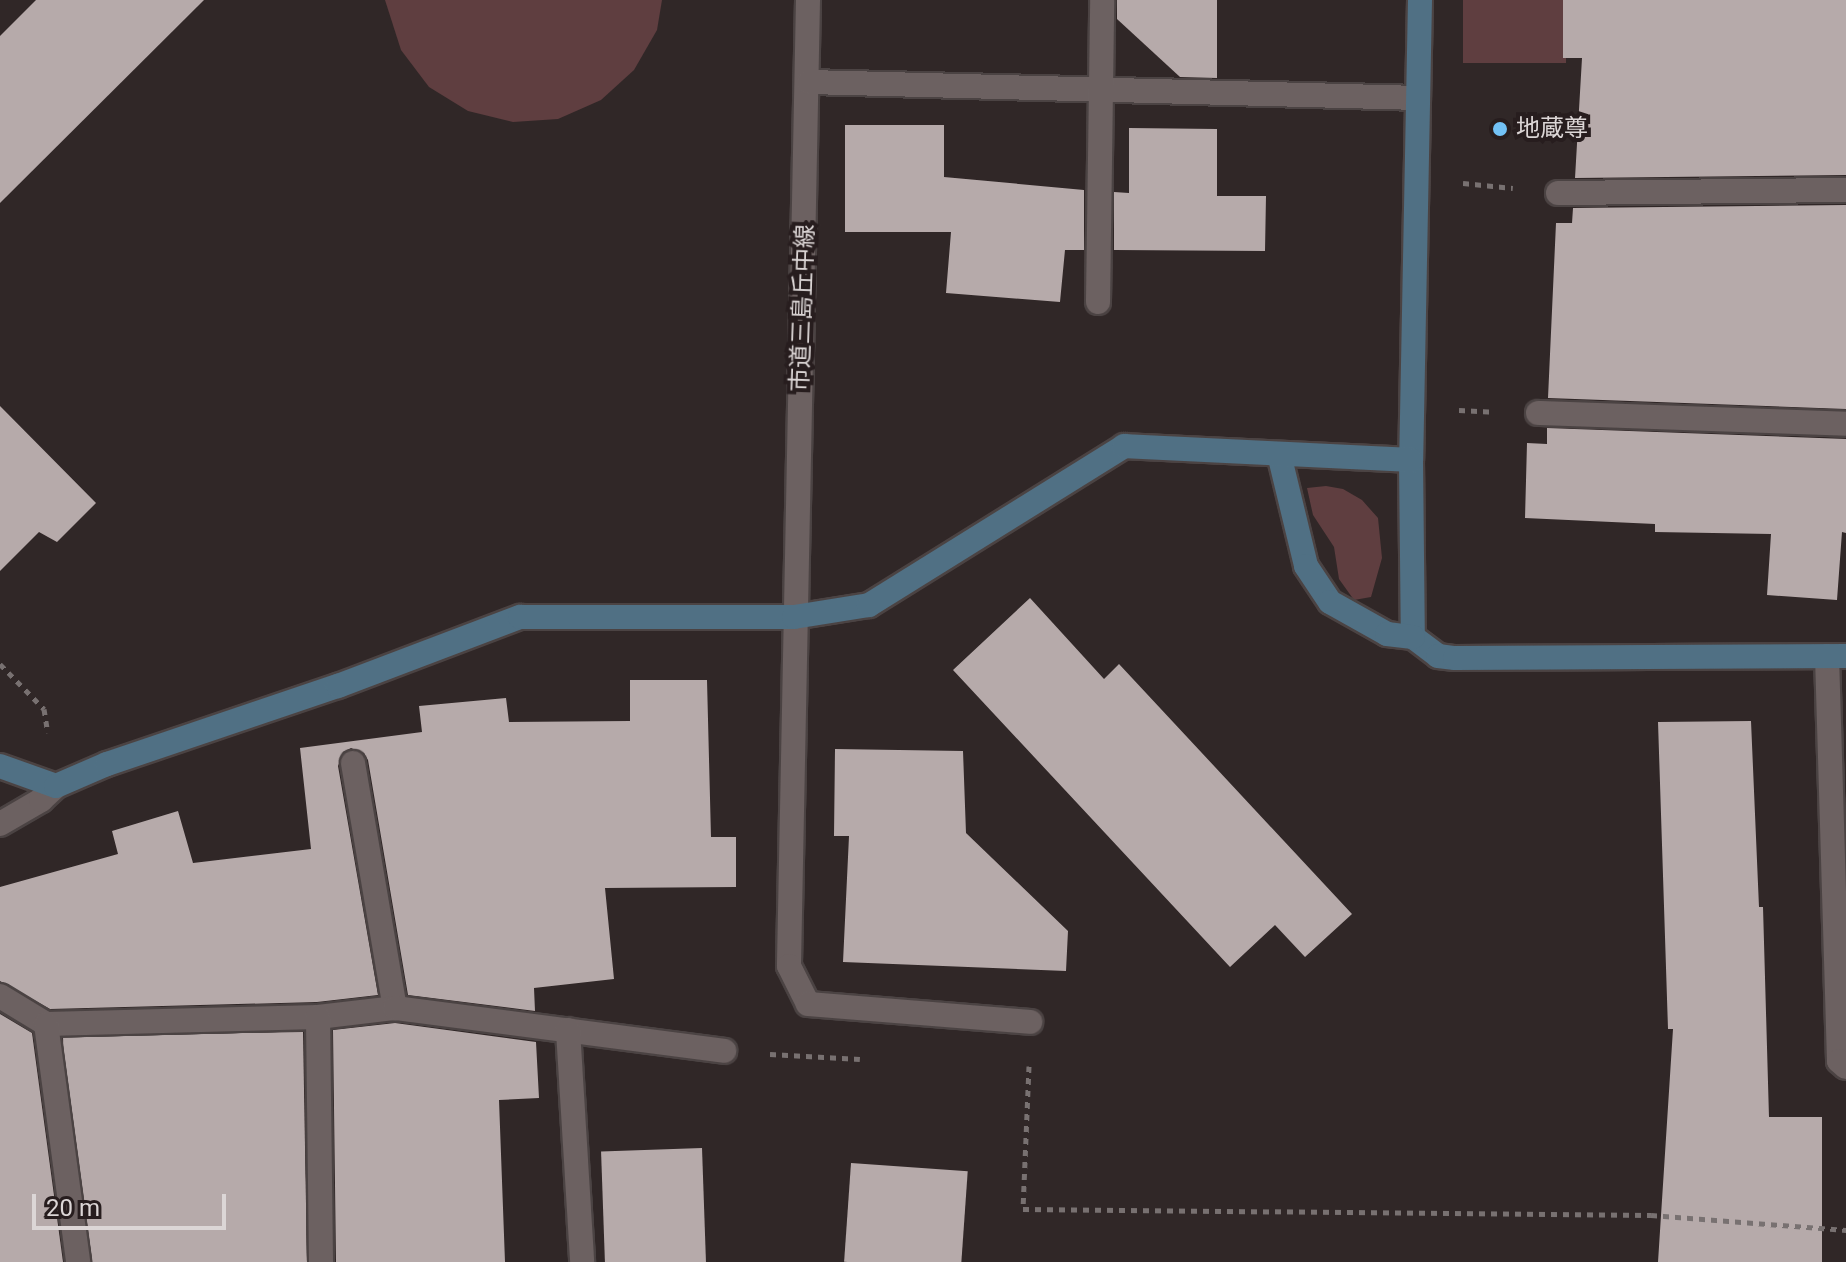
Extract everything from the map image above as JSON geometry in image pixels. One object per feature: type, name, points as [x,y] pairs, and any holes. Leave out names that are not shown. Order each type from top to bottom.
[{"type":"street","name":"市道三島丘中線","points":[[808,0],[809,82],[794,617],[789,966],[808,1004],[1030,1022]]},
{"type":"street","points":[[1098,302],[1102,0]]},
{"type":"street","points":[[1413,637],[1411,460],[1420,0]]},
{"type":"street","points":[[809,82],[1418,98]]},
{"type":"street","points":[[1558,193],[1846,190]]},
{"type":"street","points":[[1538,413],[1846,424]]},
{"type":"street","points":[[0,824],[41,800],[56,786],[107,764],[338,686],[520,617],[794,617],[869,605],[1124,446],[1411,460]]},
{"type":"street","points":[[1279,454],[1306,566],[1330,602],[1387,634],[1413,637],[1438,656],[1837,656],[1839,1061],[1846,1067]]},
{"type":"street","points":[[353,763],[395,1008]]},
{"type":"street","points":[[0,766],[56,786]]},
{"type":"street","points":[[0,996],[46,1024],[318,1017],[395,1008],[724,1051]]},
{"type":"street","points":[[318,1017],[321,1262]]},
{"type":"street","points":[[46,1024],[78,1262]]},
{"type":"street","points":[[568,1030],[582,1262]]},
{"type":"path","points":[[1416,179],[1558,193]]},
{"type":"path","points":[[1412,409],[1538,413]]},
{"type":"path","points":[[0,664],[44,709],[56,786]]},
{"type":"path","points":[[1030,1022],[1023,1209],[1651,1215],[1846,1230]]},
{"type":"shaded area","points":[[385,0],[662,0],[657,30],[634,70],[601,100],[558,119],[513,122],[468,111],[429,87],[401,50]]},
{"type":"shaded area","points":[[1463,0],[1566,0],[1566,63],[1463,63]]},
{"type":"shaded area","points":[[1326,486],[1343,489],[1362,500],[1378,518],[1382,558],[1371,597],[1354,600],[1339,579],[1334,547],[1313,515],[1307,488]]},
{"type":"building","points":[[36,0],[204,0],[0,203],[0,36]]},
{"type":"building","points":[[1117,0],[1217,0],[1217,78],[1180,77],[1117,19]]},
{"type":"building","points":[[1563,0],[1846,0],[1846,175],[1575,178],[1582,58],[1563,58]]},
{"type":"building","points":[[845,125],[944,125],[944,177],[1084,190],[1084,250],[1065,250],[1060,302],[946,293],[951,232],[845,232]]},
{"type":"building","points":[[1129,128],[1217,129],[1217,196],[1266,196],[1265,251],[1114,250],[1114,192],[1129,193]]},
{"type":"building","points":[[1846,205],[1846,409],[1548,398],[1556,223],[1572,223],[1573,208]]},
{"type":"building","points":[[0,406],[96,503],[57,542],[39,532],[0,571]]},
{"type":"building","points":[[1547,428],[1846,439],[1846,533],[1842,532],[1837,600],[1767,595],[1771,534],[1655,532],[1655,524],[1525,518],[1527,443],[1547,444]]},
{"type":"building","points":[[1030,598],[1104,679],[1119,664],[1352,914],[1305,957],[1275,925],[1230,967],[953,670]]},
{"type":"building","points":[[630,680],[707,680],[711,837],[736,837],[736,887],[605,888],[614,979],[534,988],[535,1011],[408,995],[368,760],[364,753],[351,748],[343,752],[338,766],[378,995],[317,1002],[50,1009],[0,981],[0,887],[118,854],[112,831],[178,811],[193,863],[311,849],[300,748],[422,732],[419,706],[506,698],[509,722],[630,721]]},
{"type":"building","points":[[1751,721],[1759,907],[1763,907],[1769,1117],[1822,1117],[1822,1262],[1658,1262],[1673,1029],[1668,1029],[1658,722]]},
{"type":"building","points":[[835,749],[963,751],[966,833],[1068,931],[1066,971],[843,962],[849,836],[834,836]]},
{"type":"building","points":[[0,1014],[32,1033],[63,1262],[0,1262]]},
{"type":"building","points":[[395,1023],[536,1042],[539,1098],[499,1100],[505,1262],[336,1262],[333,1030]]},
{"type":"building","points":[[303,1032],[307,1262],[67,1262],[63,1036]]},
{"type":"building","points":[[702,1148],[706,1262],[605,1262],[601,1152]]},
{"type":"building","points":[[851,1163],[968,1171],[961,1262],[844,1262]]},
{"type":"place","name":"地蔵尊","points":[[1500,129]]}]
